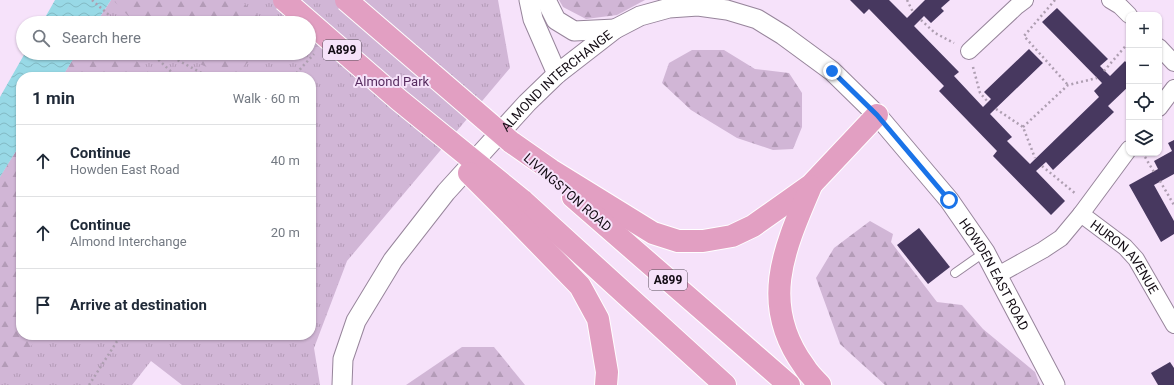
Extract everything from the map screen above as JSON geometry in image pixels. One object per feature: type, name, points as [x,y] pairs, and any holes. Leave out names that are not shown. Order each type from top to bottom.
[{"type":"main road","name":"A899","points":[[284,0],[302,16]]},
{"type":"main road","name":"LIVINGSTON ROAD","points":[[346,0],[511,142],[549,172],[789,385]]},
{"type":"main road","name":"A899","points":[[316,28],[399,100],[516,208],[725,385]]},
{"type":"main road","points":[[549,172],[653,233],[678,241],[703,241],[732,236],[753,226],[811,185],[877,115]]},
{"type":"main road","points":[[811,185],[792,230],[782,262],[778,296],[784,328],[792,346],[804,366],[820,385]]},
{"type":"main road","points":[[516,208],[580,286],[598,319],[607,372],[606,385]]},
{"type":"street","points":[[529,0],[533,19],[557,74]]},
{"type":"street","points":[[546,0],[556,20],[574,30],[616,29]]},
{"type":"street","points":[[969,51],[1025,0]]},
{"type":"street","points":[[1110,0],[1126,12]]},
{"type":"street","name":"ALMOND INTERCHANGE","points":[[342,385],[343,359],[356,321],[393,260],[446,192],[527,103],[557,74],[616,29],[640,16],[669,8],[698,6],[727,10],[757,19],[783,35],[832,71],[877,115]]},
{"type":"street","points":[[1160,48],[1174,64]]},
{"type":"street","points":[[1162,104],[1174,88]]},
{"type":"street","name":"HOWDEN EAST ROAD","points":[[877,115],[949,200],[984,252],[998,275],[1055,385]]},
{"type":"street","name":"HURON AVENUE","points":[[998,275],[1062,238],[1126,153]]},
{"type":"street","name":"HURON AVENUE","points":[[1085,209],[1136,259],[1174,325]]},
{"type":"lane","points":[[955,273],[984,252]]},
{"type":"path","points":[[92,0],[110,16]]},
{"type":"path","points":[[907,0],[913,12]]},
{"type":"path","points":[[1055,0],[1024,36],[1068,85]]},
{"type":"path","points":[[1104,71],[1126,45]]},
{"type":"path","points":[[158,60],[172,72]]},
{"type":"path","points":[[177,60],[200,72]]},
{"type":"path","points":[[1023,127],[1068,85],[1097,78]]},
{"type":"path","points":[[996,109],[1023,127],[1035,158]]},
{"type":"path","points":[[1145,156],[1154,172]]},
{"type":"path","points":[[1042,166],[1085,209]]},
{"type":"path","points":[[1160,181],[1174,205]]},
{"type":"path","points":[[89,385],[118,340]]},
{"type":"green space","name":"Almond Park","points":[[111,0],[498,0],[510,68],[347,261],[314,348],[320,385],[182,385],[151,361],[132,385],[0,385],[0,177],[16,151],[16,340],[316,340],[316,72],[65,72],[73,60],[316,60],[316,16],[101,16]]},
{"type":"green space","points":[[113,0],[240,0],[258,16],[128,16]]},
{"type":"green space","points":[[559,0],[645,0],[617,15],[586,19],[563,7]]},
{"type":"green space","points":[[692,50],[724,50],[755,69],[789,73],[802,93],[802,127],[793,149],[773,150],[737,138],[691,110],[662,83],[669,63]]},
{"type":"green space","points":[[73,60],[136,60],[149,72],[65,72]]},
{"type":"green space","points":[[190,60],[250,60],[239,72],[218,72]]},
{"type":"green space","points":[[16,151],[16,340],[38,340],[0,377],[0,177]]},
{"type":"green space","points":[[870,221],[893,234],[891,242],[937,302],[962,305],[983,329],[1035,372],[1040,385],[885,385],[840,344],[816,278],[834,248]]},
{"type":"green space","points":[[462,347],[494,347],[525,385],[406,385]]},
{"type":"water","points":[[55,0],[111,0],[101,16],[46,16]]},
{"type":"water","points":[[21,60],[73,60],[65,72],[16,72],[16,151],[0,177],[0,97]]},
{"type":"building","points":[[850,0],[889,0],[907,18],[925,0],[950,0],[941,8],[944,11],[931,23],[924,16],[914,26],[959,72],[954,76],[983,107],[991,99],[984,92],[1029,49],[1043,63],[990,114],[1012,137],[1007,141],[1030,164],[1099,97],[1094,91],[1102,83],[1042,22],[1057,8],[1108,59],[1100,66],[1110,76],[1125,61],[1126,89],[1108,106],[1114,112],[1053,170],[1046,162],[1036,171],[1065,201],[1051,215],[993,156],[997,151],[939,91],[944,86],[869,9],[864,14]]},
{"type":"building","points":[[1174,140],[1174,174],[1154,185],[1174,221],[1174,234],[1161,242],[1129,185],[1158,169],[1154,161],[1172,151],[1168,143]]},
{"type":"building","points":[[919,228],[950,267],[928,284],[897,245]]},
{"type":"building","points":[[1170,362],[1174,368],[1174,385],[1158,385],[1151,373]]},
{"type":"route","points":[[832,71],[877,115],[949,200]]}]
